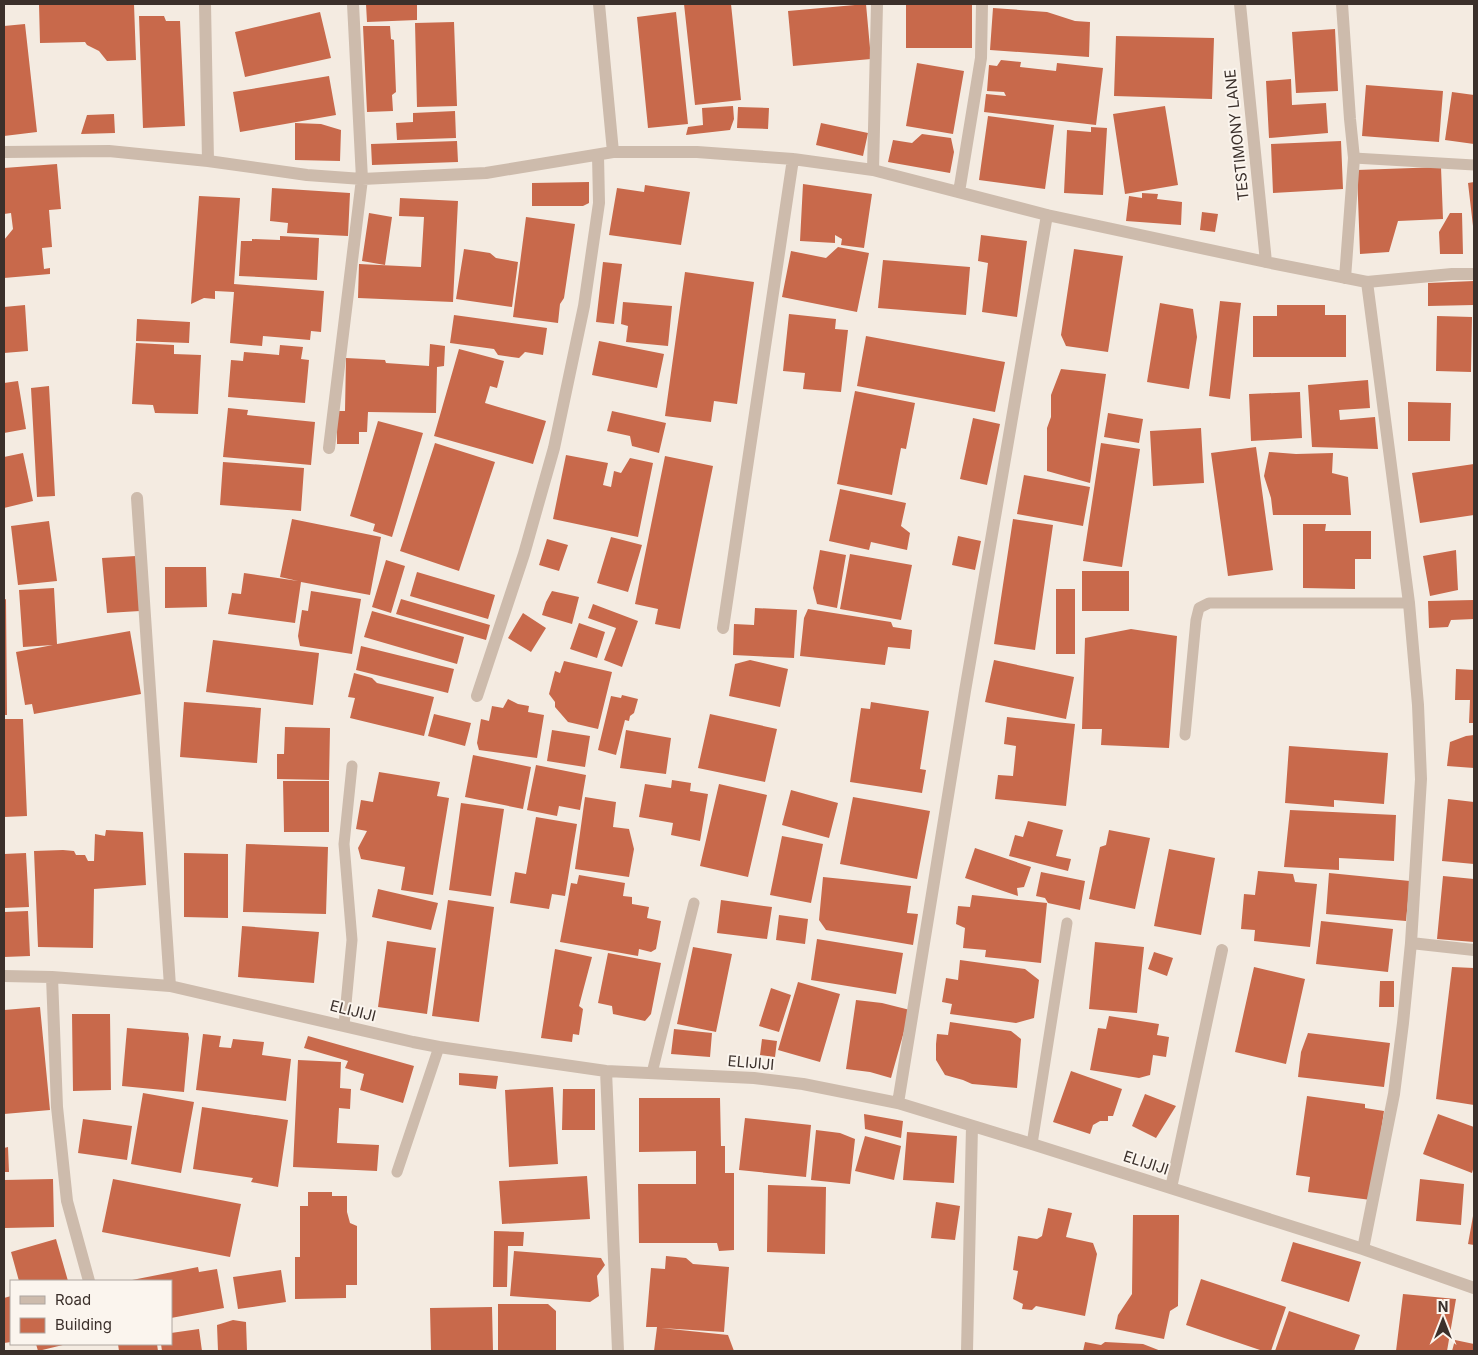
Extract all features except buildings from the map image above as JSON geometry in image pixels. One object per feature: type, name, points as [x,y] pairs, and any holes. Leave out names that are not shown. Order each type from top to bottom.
[{"type":"street","points":[[205,4],[208,162]]},
{"type":"street","points":[[329,448],[362,179],[353,4]]},
{"type":"street","points":[[599,4],[613,152]]},
{"type":"street","points":[[874,170],[877,4]]},
{"type":"street","points":[[959,192],[981,58],[982,4]]},
{"type":"street","name":"TESTIMONY LANE","points":[[1240,4],[1266,262]]},
{"type":"street","points":[[1342,4],[1354,158],[1345,278]]},
{"type":"street","points":[[4,152],[109,151],[307,175],[362,179],[486,173],[613,152],[697,152],[793,159],[874,170],[1046,215],[1367,282],[1452,274],[1474,274]]},
{"type":"street","points":[[477,696],[524,554],[554,448],[584,306],[599,203],[598,155]]},
{"type":"street","points":[[723,628],[793,159]]},
{"type":"street","points":[[898,1104],[1046,215]]},
{"type":"street","points":[[1363,1249],[1394,1094],[1411,943],[1421,779],[1418,705],[1409,603],[1367,282]]},
{"type":"street","points":[[137,498],[170,986]]},
{"type":"street","points":[[1411,943],[1474,950]]},
{"type":"street","points":[[1171,1188],[1222,950]]},
{"type":"street","name":"ELIJIJI","points":[[4,976],[52,977],[170,986],[439,1047],[606,1071],[754,1078],[803,1084],[898,1104],[1032,1144],[1363,1249],[1474,1288]]},
{"type":"street","points":[[52,977],[57,1107],[67,1202],[89,1280]]},
{"type":"street","points":[[606,1071],[618,1351]]},
{"type":"street","points":[[967,1351],[972,1126]]},
{"type":"lane","points":[[1354,158],[1474,165]]},
{"type":"lane","points":[[1185,735],[1196,620],[1199,608],[1209,603],[1409,603]]},
{"type":"lane","points":[[344,1025],[352,940],[344,844],[352,766]]},
{"type":"lane","points":[[652,1073],[694,903]]},
{"type":"lane","points":[[1032,1144],[1067,923]]},
{"type":"lane","points":[[397,1172],[439,1047]]}]
